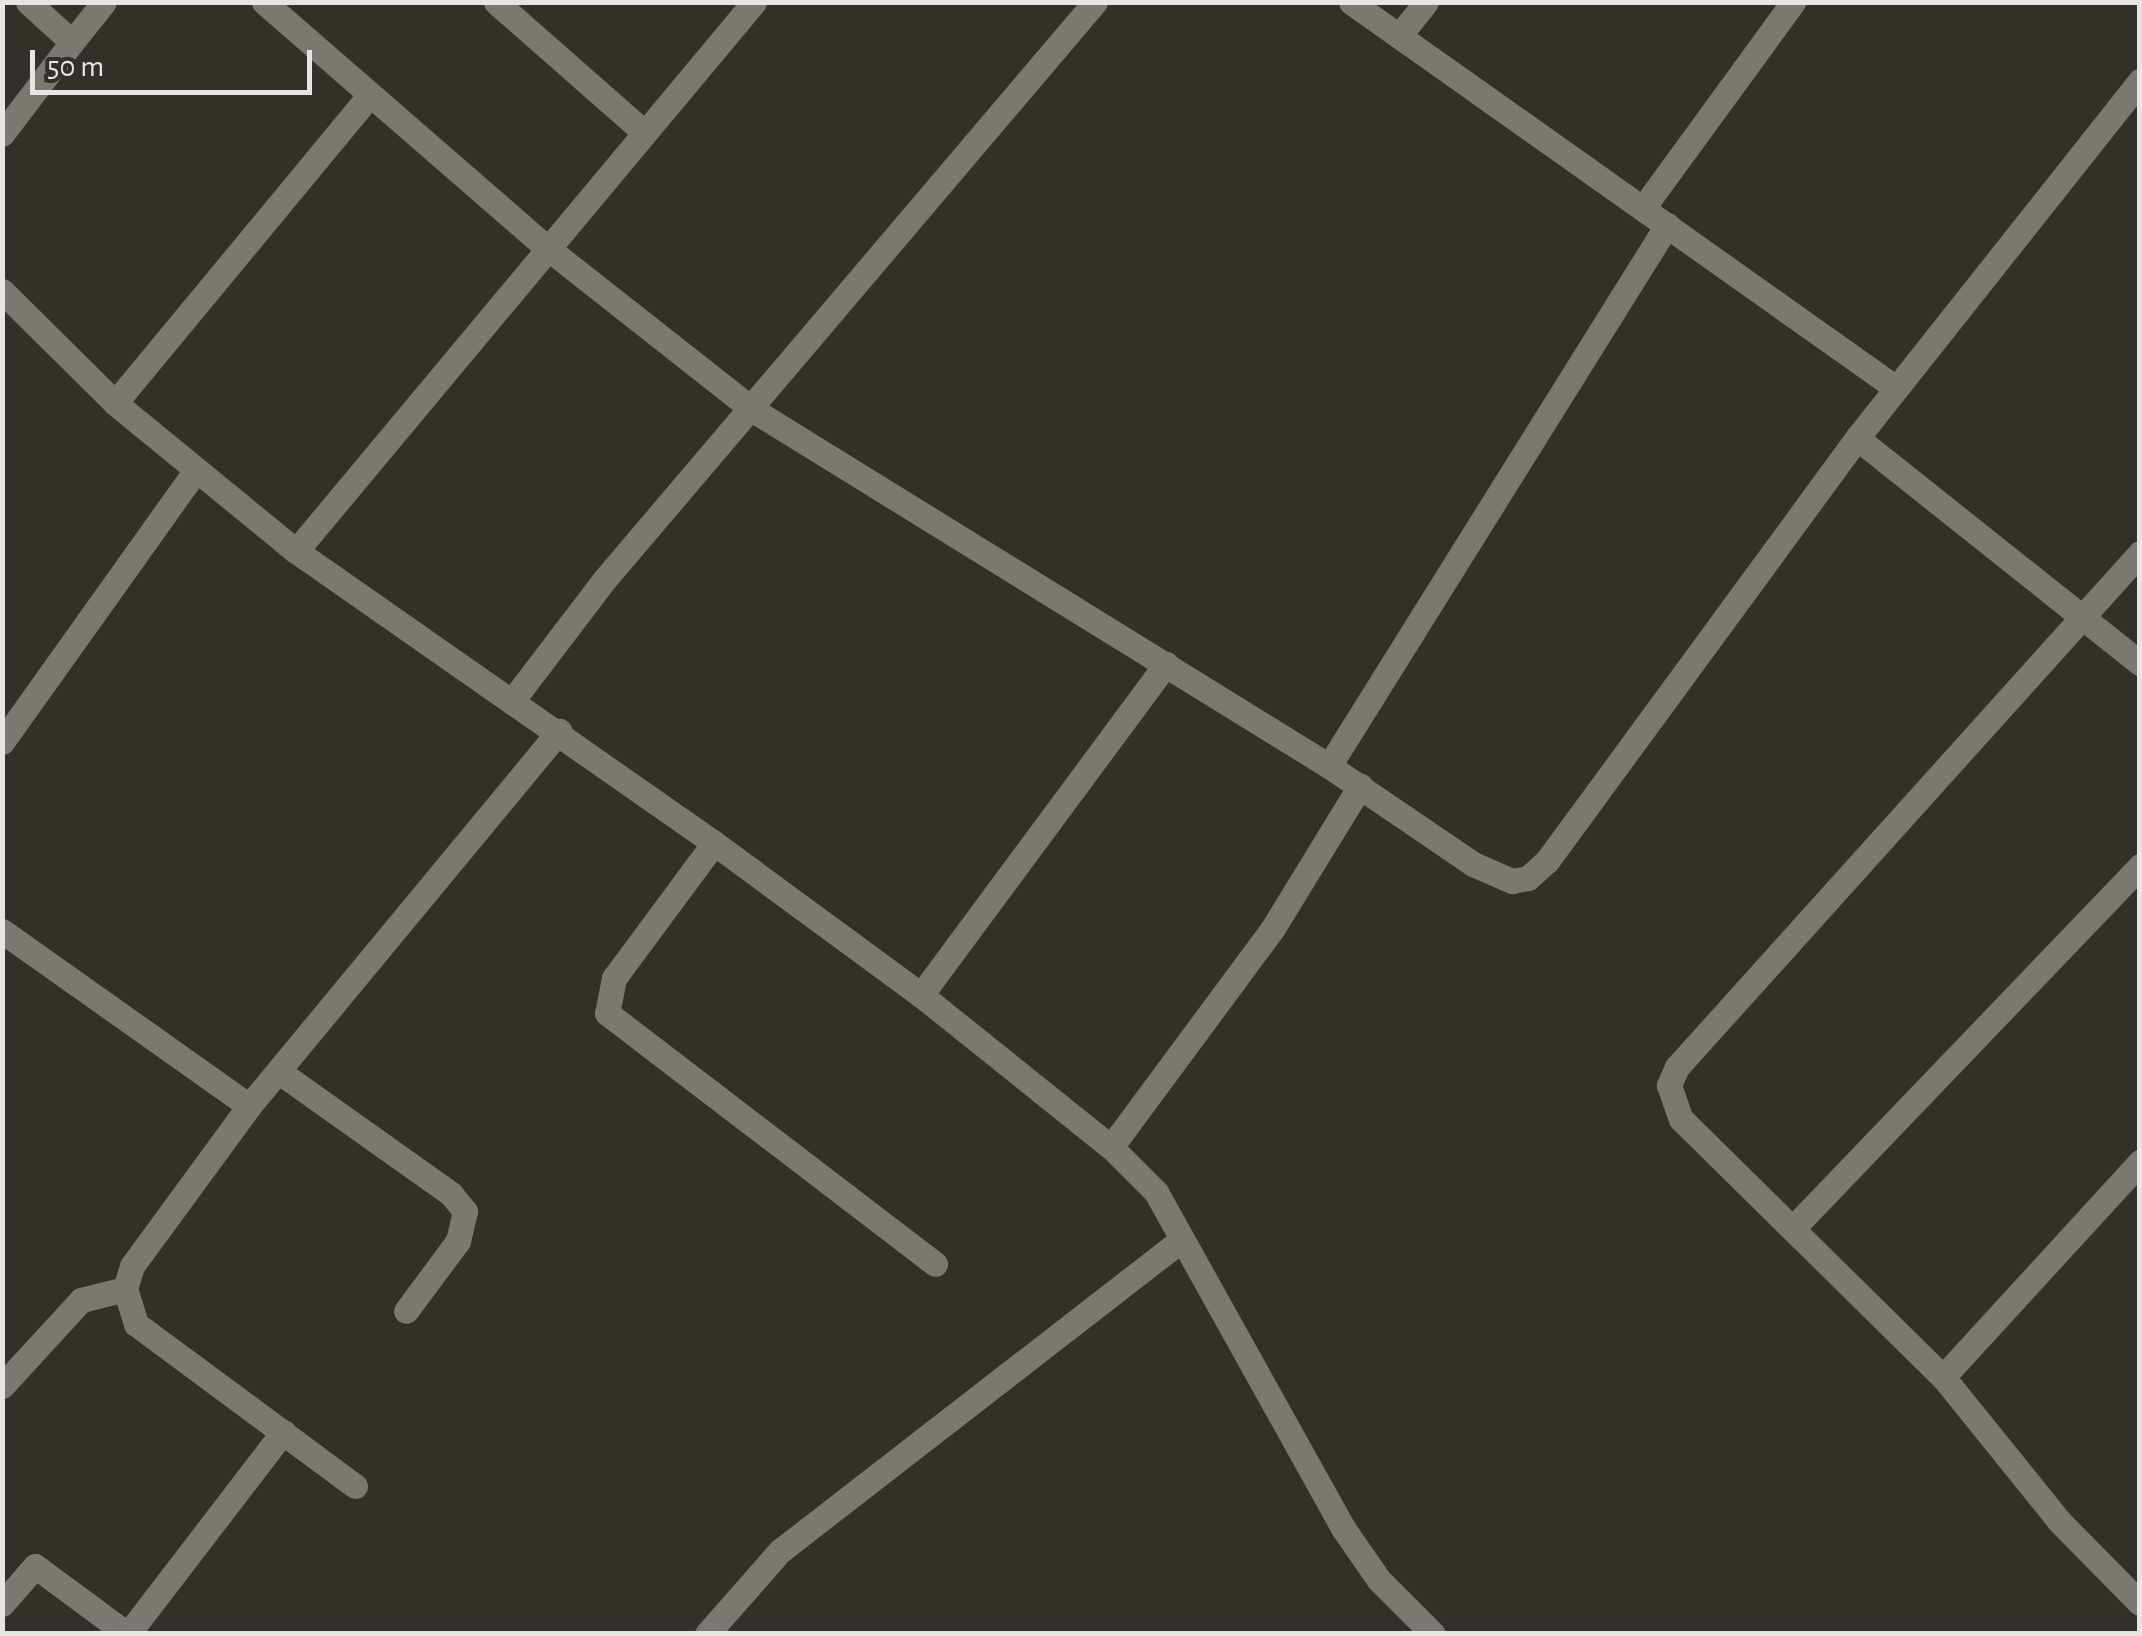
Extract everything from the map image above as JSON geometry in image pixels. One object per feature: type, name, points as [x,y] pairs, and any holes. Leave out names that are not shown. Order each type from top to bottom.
[{"type":"street","points":[[28,2],[72,42]]},
{"type":"street","points":[[2,134],[104,2]]},
{"type":"street","points":[[496,2],[644,132]]},
{"type":"street","points":[[296,552],[546,247],[754,2]]},
{"type":"street","points":[[512,701],[605,579],[753,410],[1095,2]]},
{"type":"street","points":[[1351,2],[1896,388]]},
{"type":"street","points":[[1398,36],[1426,2]]},
{"type":"street","points":[[1643,208],[1793,2]]},
{"type":"street","points":[[265,3],[546,247],[753,410],[1329,766],[1496,878],[1528,878],[1548,862],[1857,438],[2140,81]]},
{"type":"street","points":[[115,403],[369,96]]},
{"type":"street","points":[[1329,766],[1667,225]]},
{"type":"street","points":[[2,291],[115,403],[296,552],[560,731],[714,842],[921,995],[1111,1147],[1156,1192],[1325,1500],[1379,1580],[1433,1634]]},
{"type":"street","points":[[1857,438],[2085,614],[2140,663]]},
{"type":"street","points":[[2,742],[196,470]]},
{"type":"street","points":[[2140,553],[1677,1067],[1669,1085],[1681,1119],[1795,1226],[1943,1377],[2059,1521],[2140,1603]]},
{"type":"street","points":[[921,995],[1166,664]]},
{"type":"street","points":[[355,1486],[136,1324],[125,1289],[132,1266],[250,1106],[560,731]]},
{"type":"street","points":[[1111,1147],[1273,928],[1360,786]]},
{"type":"street","points":[[714,842],[614,978],[607,1013],[935,1264]]},
{"type":"street","points":[[1795,1226],[2140,866]]},
{"type":"street","points":[[2,930],[250,1106]]},
{"type":"street","points":[[278,1072],[451,1194],[465,1211],[458,1241],[406,1311]]},
{"type":"street","points":[[1943,1377],[2140,1162]]},
{"type":"street","points":[[707,1634],[780,1552],[1180,1241]]},
{"type":"street","points":[[2,1386],[80,1300],[125,1289]]},
{"type":"street","points":[[2,1604],[30,1569],[42,1568],[128,1634],[283,1432]]}]
